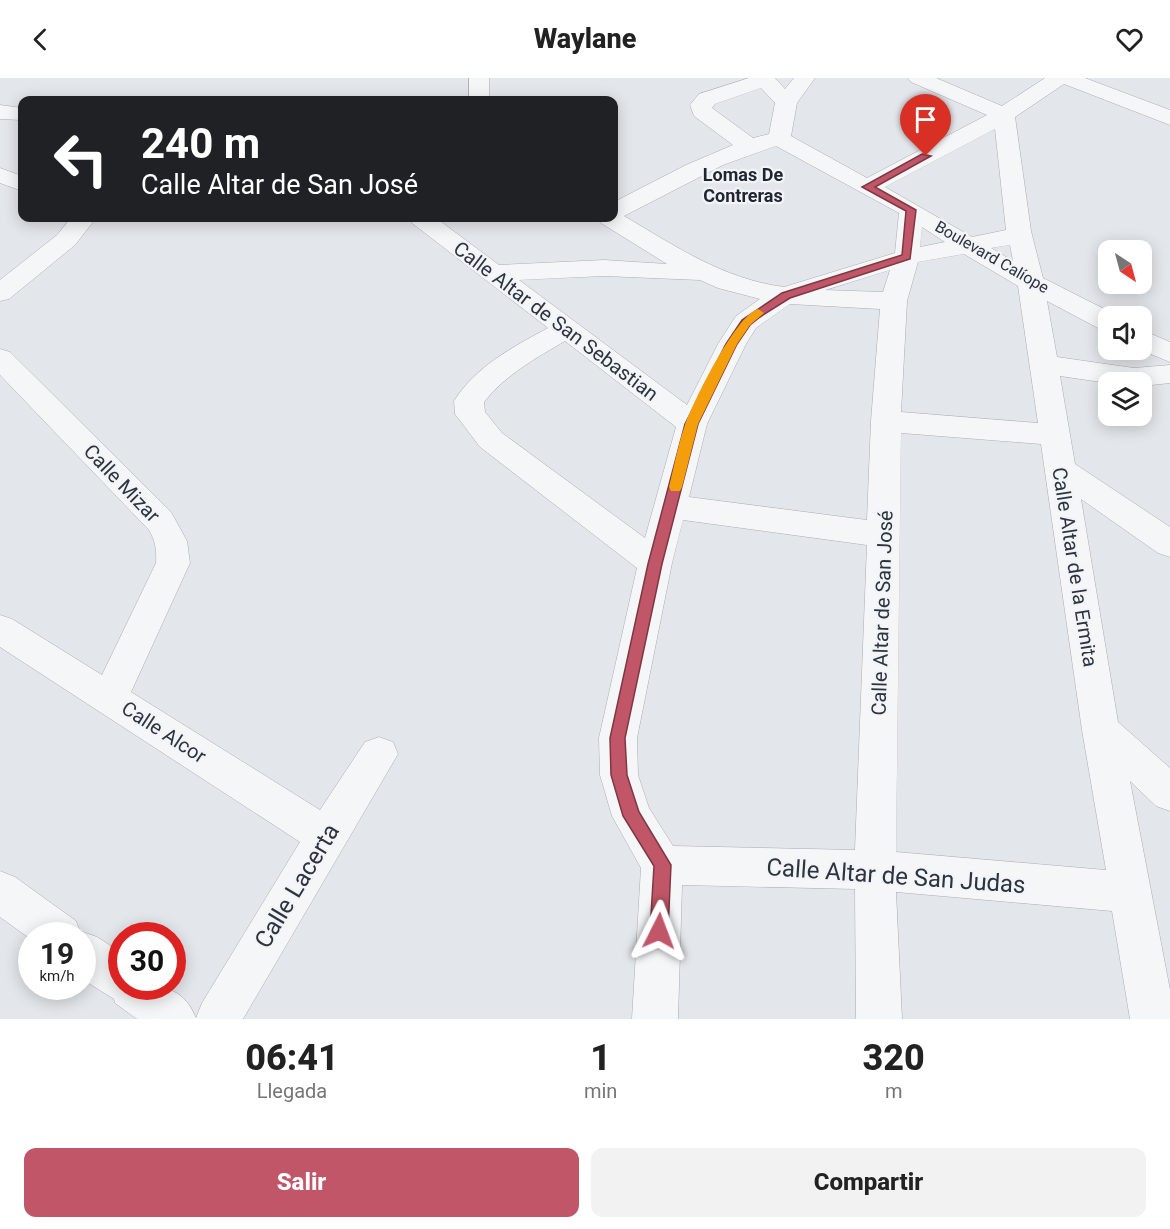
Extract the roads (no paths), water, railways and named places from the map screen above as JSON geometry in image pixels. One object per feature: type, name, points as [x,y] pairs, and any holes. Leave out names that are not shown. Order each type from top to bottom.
[{"type":"street","points":[[479,78],[479,96]]},
{"type":"street","points":[[618,209],[683,175],[739,150],[779,138],[786,102],[805,78]]},
{"type":"street","points":[[918,78],[1004,115]]},
{"type":"street","points":[[867,187],[1004,115],[1059,78]]},
{"type":"street","points":[[1066,78],[1170,118]]},
{"type":"street","points":[[786,102],[764,79],[707,99],[701,105],[702,111],[739,150],[845,176]]},
{"type":"street","points":[[0,112],[18,114]]},
{"type":"street","name":"Calle Altar de la Ermita","points":[[1004,115],[1020,235],[1031,282],[1101,730],[1153,1019]]},
{"type":"street","name":"Boulevard Calíope","points":[[779,138],[911,210],[1031,282],[1098,317]]},
{"type":"street","points":[[0,175],[18,182]]},
{"type":"street","name":"Calle Altar de San José","points":[[879,1019],[875,870],[886,421],[894,301],[907,257],[911,210]]},
{"type":"street","points":[[0,292],[66,240],[81,222]]},
{"type":"street","name":"Calle Altar de San Sebastian","points":[[426,222],[692,424]]},
{"type":"street","points":[[617,222],[705,273],[754,289],[786,295],[894,301]]},
{"type":"street","points":[[655,1019],[662,865],[632,816],[619,775],[618,738],[655,564],[692,424],[732,344],[746,322],[786,295],[907,257],[1020,235]]},
{"type":"street","points":[[493,273],[604,268],[705,273]]},
{"type":"street","points":[[566,329],[499,370],[477,388],[469,401],[470,414],[491,440],[655,564]]},
{"type":"street","points":[[1152,344],[1170,353]]},
{"type":"street","name":"Calle Mizar","points":[[0,358],[160,521],[171,537],[174,549],[173,563],[110,697]]},
{"type":"street","points":[[1043,364],[1134,376],[1170,374]]},
{"type":"street","points":[[886,421],[1054,435]]},
{"type":"street","points":[[1060,469],[1170,544]]},
{"type":"street","points":[[670,506],[885,535]]},
{"type":"street","name":"Calle Alcor","points":[[0,629],[326,836]]},
{"type":"street","points":[[1101,730],[1170,793]]},
{"type":"street","name":"Calle Lacerta","points":[[218,1019],[326,836],[379,754]]},
{"type":"street","name":"Calle Altar de San Judas","points":[[662,865],[875,870],[1129,892]]},
{"type":"street","points":[[0,891],[42,922]]},
{"type":"street","points":[[148,1000],[174,1019]]},
{"type":"district","name":"Lomas De Contreras","points":[[743,184]]}]
